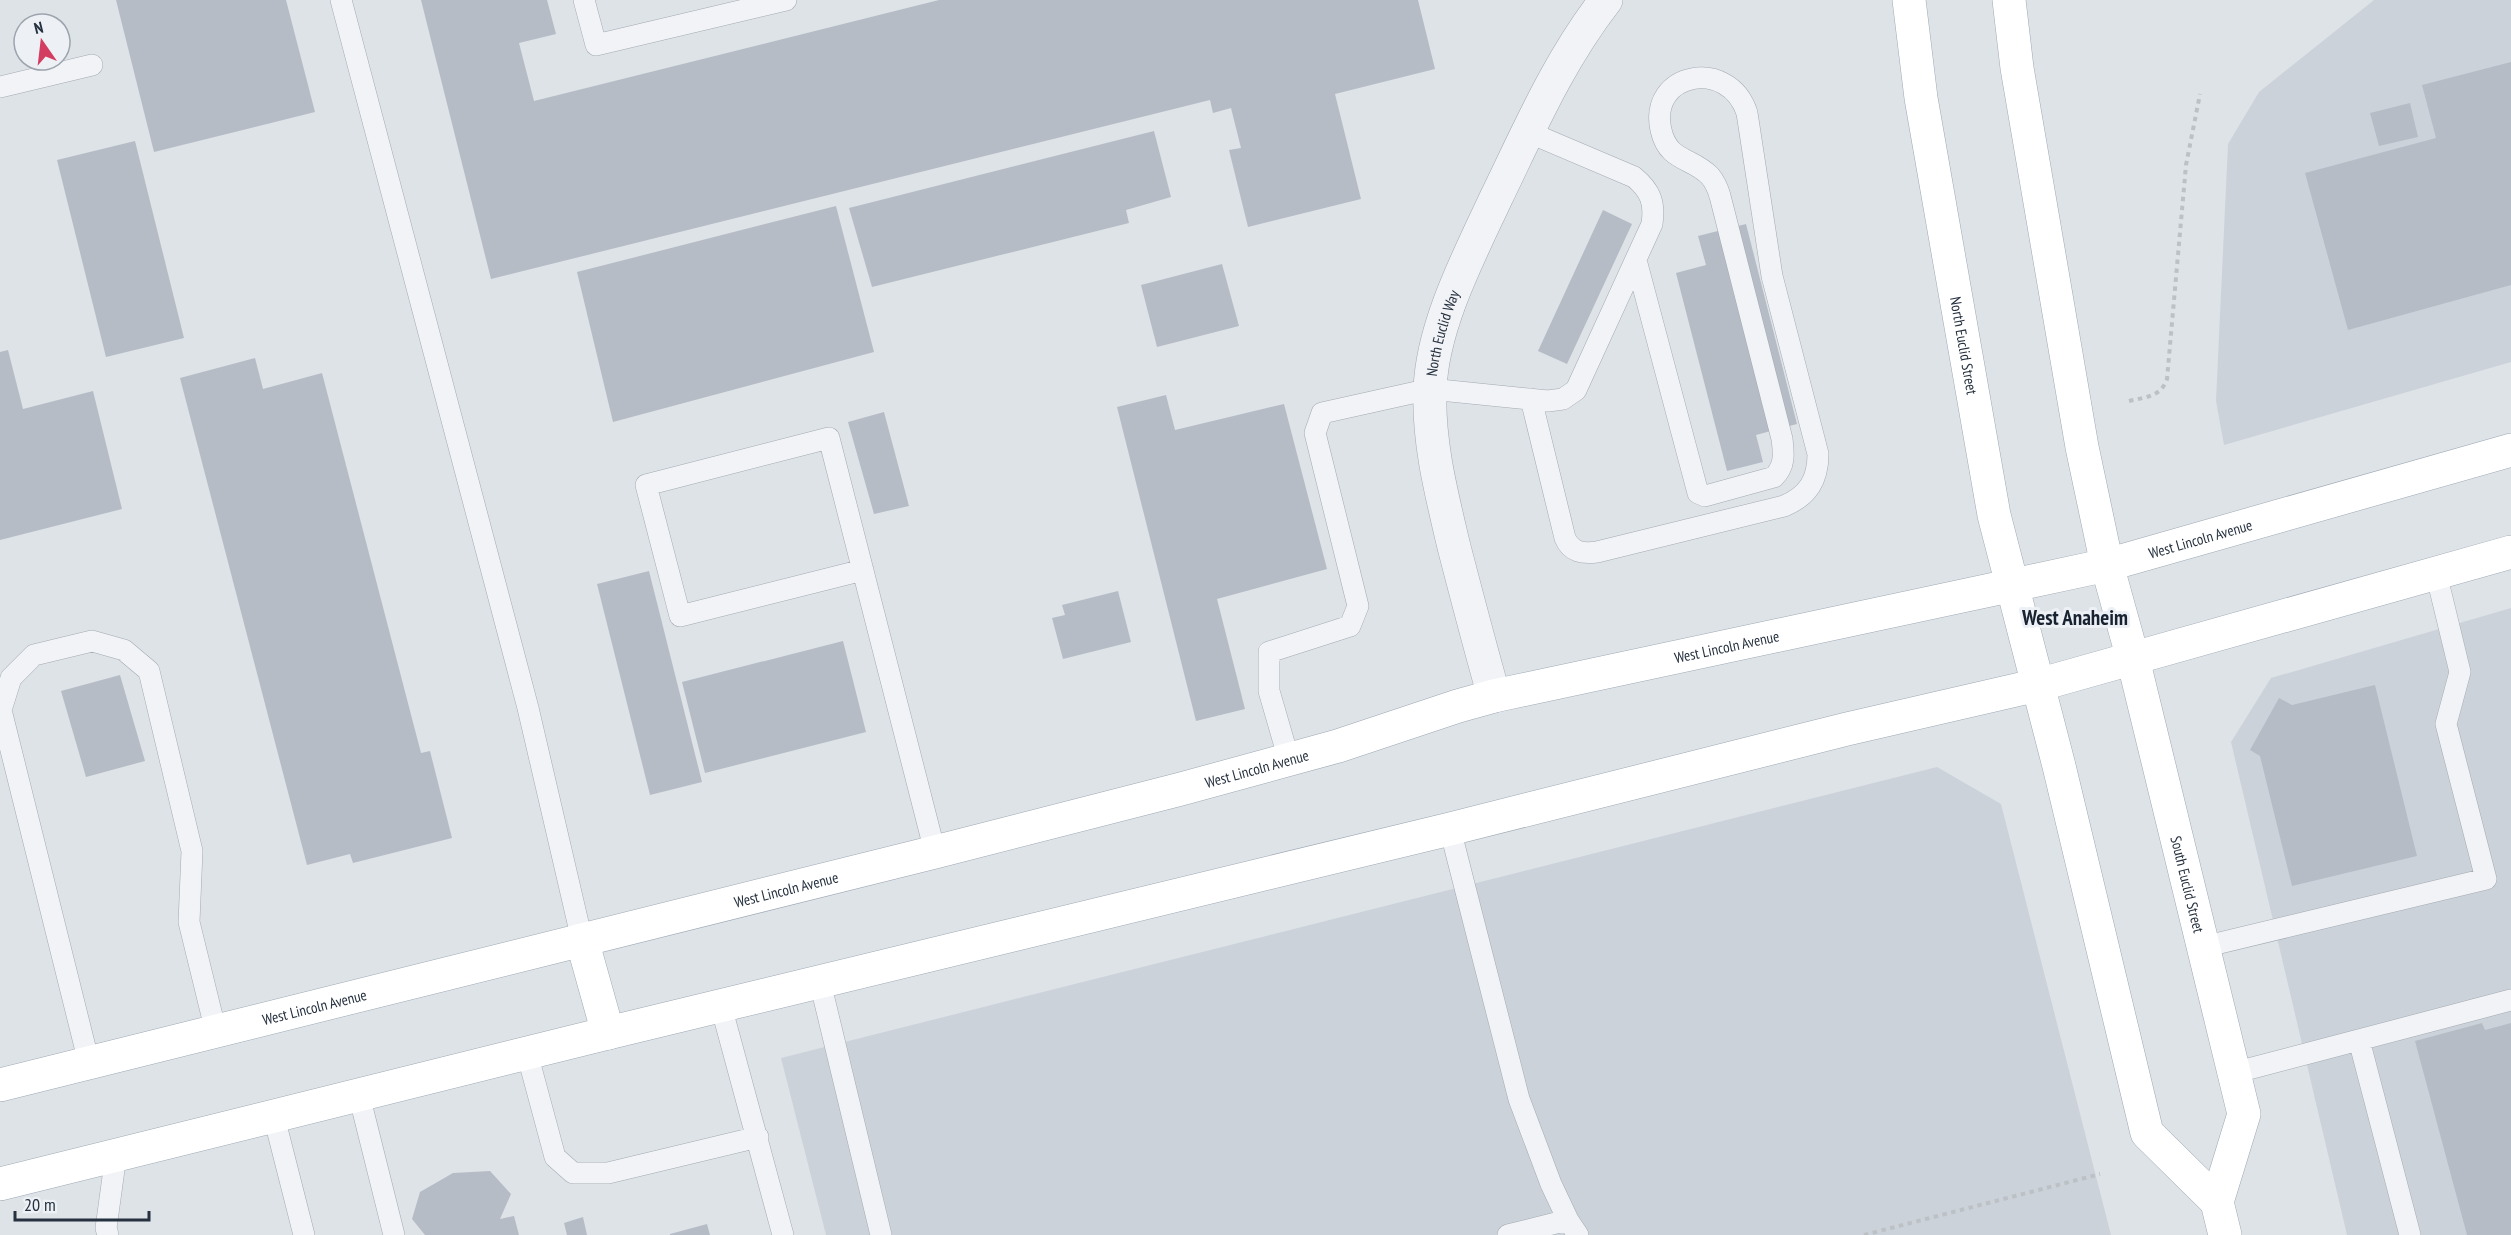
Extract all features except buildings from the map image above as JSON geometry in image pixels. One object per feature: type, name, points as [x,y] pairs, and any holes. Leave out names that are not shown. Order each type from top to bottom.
[{"type":"main road","name":"North Euclid Street","points":[[1909,0],[1923,110],[1994,515],[2038,685]]},
{"type":"main road","points":[[2009,0],[2017,68],[2082,447],[2107,565]]},
{"type":"main road","name":"West Lincoln Avenue","points":[[0,1085],[935,852],[1288,760],[1494,696],[2107,565],[2511,450]]},
{"type":"main road","points":[[0,1184],[820,981],[1450,829],[1847,729],[2038,685],[2511,552]]},
{"type":"main road","name":"South Euclid Street","points":[[2107,565],[2133,659],[2244,1114],[2217,1202]]},
{"type":"main road","points":[[2038,685],[2147,1133],[2217,1202],[2225,1235]]},
{"type":"main road","points":[[582,940],[608,1033]]},
{"type":"street","name":"North Euclid Way","points":[[1494,696],[1446,513],[1432,441],[1430,389],[1432,365],[1456,290],[1528,132],[1566,56],[1606,0]]},
{"type":"lane","points":[[341,0],[528,708],[582,940]]},
{"type":"lane","points":[[584,0],[596,45],[786,0]]},
{"type":"lane","points":[[0,87],[92,64]]},
{"type":"lane","points":[[1531,399],[1565,538],[1569,546],[1578,552],[1597,552],[1784,506],[1797,501],[1808,491],[1815,480],[1818,454],[1772,276],[1747,113],[1740,96],[1731,86],[1708,77],[1682,82],[1665,97],[1660,129],[1669,149],[1685,162],[1709,175],[1720,196],[1782,439],[1783,462],[1780,471],[1774,477],[1705,496],[1698,493],[1636,260]]},
{"type":"lane","points":[[1288,760],[1269,691],[1269,652],[1350,626],[1358,606],[1314,433],[1322,413],[1430,389],[1548,401],[1563,399],[1576,390],[1652,224],[1653,199],[1645,186],[1634,177],[1528,132]]},
{"type":"lane","points":[[863,570],[680,616],[646,485],[828,438],[863,570],[935,852]]},
{"type":"lane","points":[[2203,947],[2486,879],[2446,724],[2460,672],[2436,573]]},
{"type":"lane","points":[[89,1063],[1,710],[12,678],[34,655],[92,640],[124,650],[148,671],[192,851],[189,922],[216,1032]]},
{"type":"lane","points":[[1450,829],[1520,1099],[1551,1184],[1573,1228],[1508,1235]]},
{"type":"lane","points":[[820,981],[881,1235]]},
{"type":"lane","points":[[2233,1072],[2511,1000]]},
{"type":"lane","points":[[721,1006],[783,1235]]},
{"type":"lane","points":[[2359,1040],[2410,1235]]},
{"type":"lane","points":[[527,1053],[555,1157],[573,1173],[608,1173],[758,1137]]},
{"type":"lane","points":[[359,1095],[394,1235]]},
{"type":"lane","points":[[274,1117],[304,1235]]},
{"type":"lane","points":[[108,1235],[106,1228],[116,1155]]},
{"type":"path","points":[[2128,401],[2158,393],[2164,388],[2167,380],[2186,165],[2200,94]]},
{"type":"path","points":[[1864,1235],[2100,1174]]},
{"type":"shaded area","points":[[2374,0],[2511,0],[2511,362],[2224,445],[2216,401],[2228,144],[2259,92]]},
{"type":"shaded area","points":[[2511,608],[2511,1235],[2347,1235],[2231,742],[2271,678]]},
{"type":"shaded area","points":[[1937,767],[2001,804],[2111,1235],[826,1235],[781,1058]]},
{"type":"district","name":"West Anaheim","points":[[2075,617]]}]
